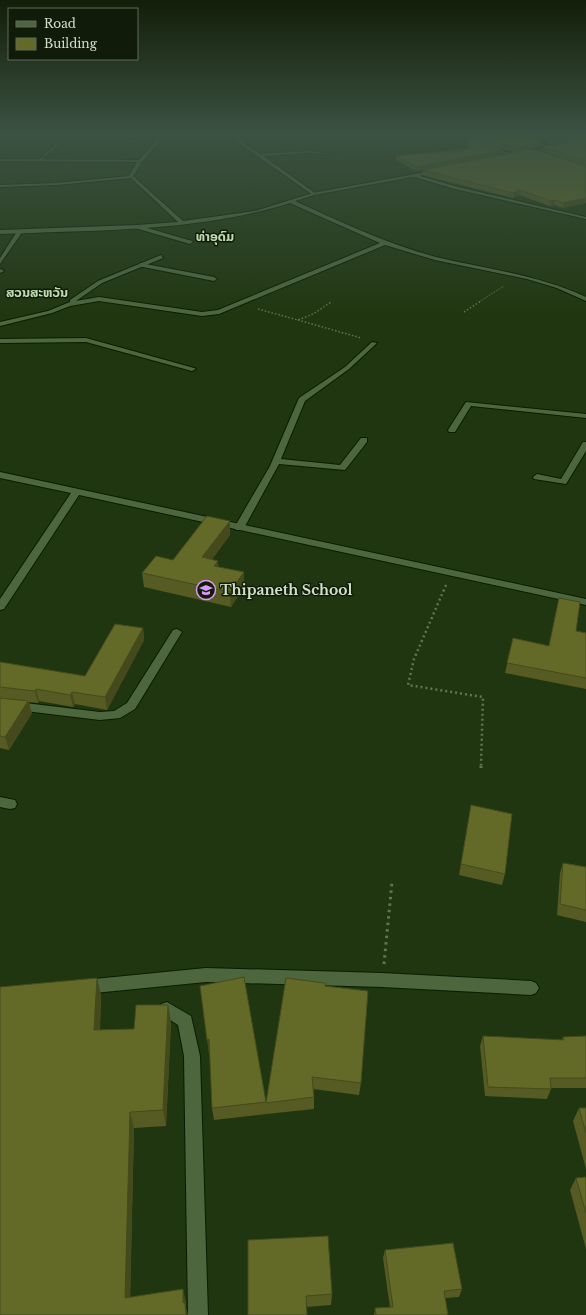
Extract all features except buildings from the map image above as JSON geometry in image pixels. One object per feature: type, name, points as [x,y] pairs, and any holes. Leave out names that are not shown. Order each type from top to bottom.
[{"type":"street","points":[[151,194],[182,223]]},
{"type":"street","points":[[1,233],[137,227],[182,223],[256,212],[292,202],[312,194]]},
{"type":"street","points":[[488,194],[586,218]]},
{"type":"street","points":[[292,202],[385,243],[434,258],[519,276],[558,287],[586,299]]},
{"type":"street","points":[[137,227],[190,242]]},
{"type":"street","points":[[0,262],[20,231]]},
{"type":"street","points":[[68,304],[98,299],[202,314],[219,312],[385,243]]},
{"type":"street","points":[[0,324],[50,312],[68,304],[100,282],[161,257]]},
{"type":"street","points":[[140,265],[214,279]]},
{"type":"street","points":[[0,341],[93,341],[192,369]]},
{"type":"street","points":[[239,528],[277,461],[302,400],[347,368],[374,343]]},
{"type":"street","points":[[452,430],[469,404],[586,416]]},
{"type":"street","points":[[277,461],[342,468],[364,440]]},
{"type":"street","points":[[537,477],[563,482],[586,444]]},
{"type":"street","points":[[0,475],[76,493],[586,602]]},
{"type":"street","points":[[0,607],[76,493]]},
{"type":"street","points":[[0,704],[100,716],[116,715],[131,706],[177,632]]},
{"type":"street","points":[[71,988],[206,974],[382,980],[531,988]]},
{"type":"street","points":[[167,1009],[185,1021],[192,1056],[198,1315]]},
{"type":"path","points":[[464,312],[519,276]]},
{"type":"path","points":[[298,320],[313,314],[331,302]]},
{"type":"path","points":[[238,304],[374,343]]},
{"type":"path","points":[[451,573],[414,659],[408,685],[483,697],[481,768]]},
{"type":"path","points":[[382,980],[392,882]]},
{"type":"place","name":"Thipaneth School","points":[[206,590]]},
{"type":"district","name":"ທ່າອຸດົມ","points":[[215,236]]},
{"type":"district","name":"ສວນສະຫວັນ","points":[[37,292]]}]
